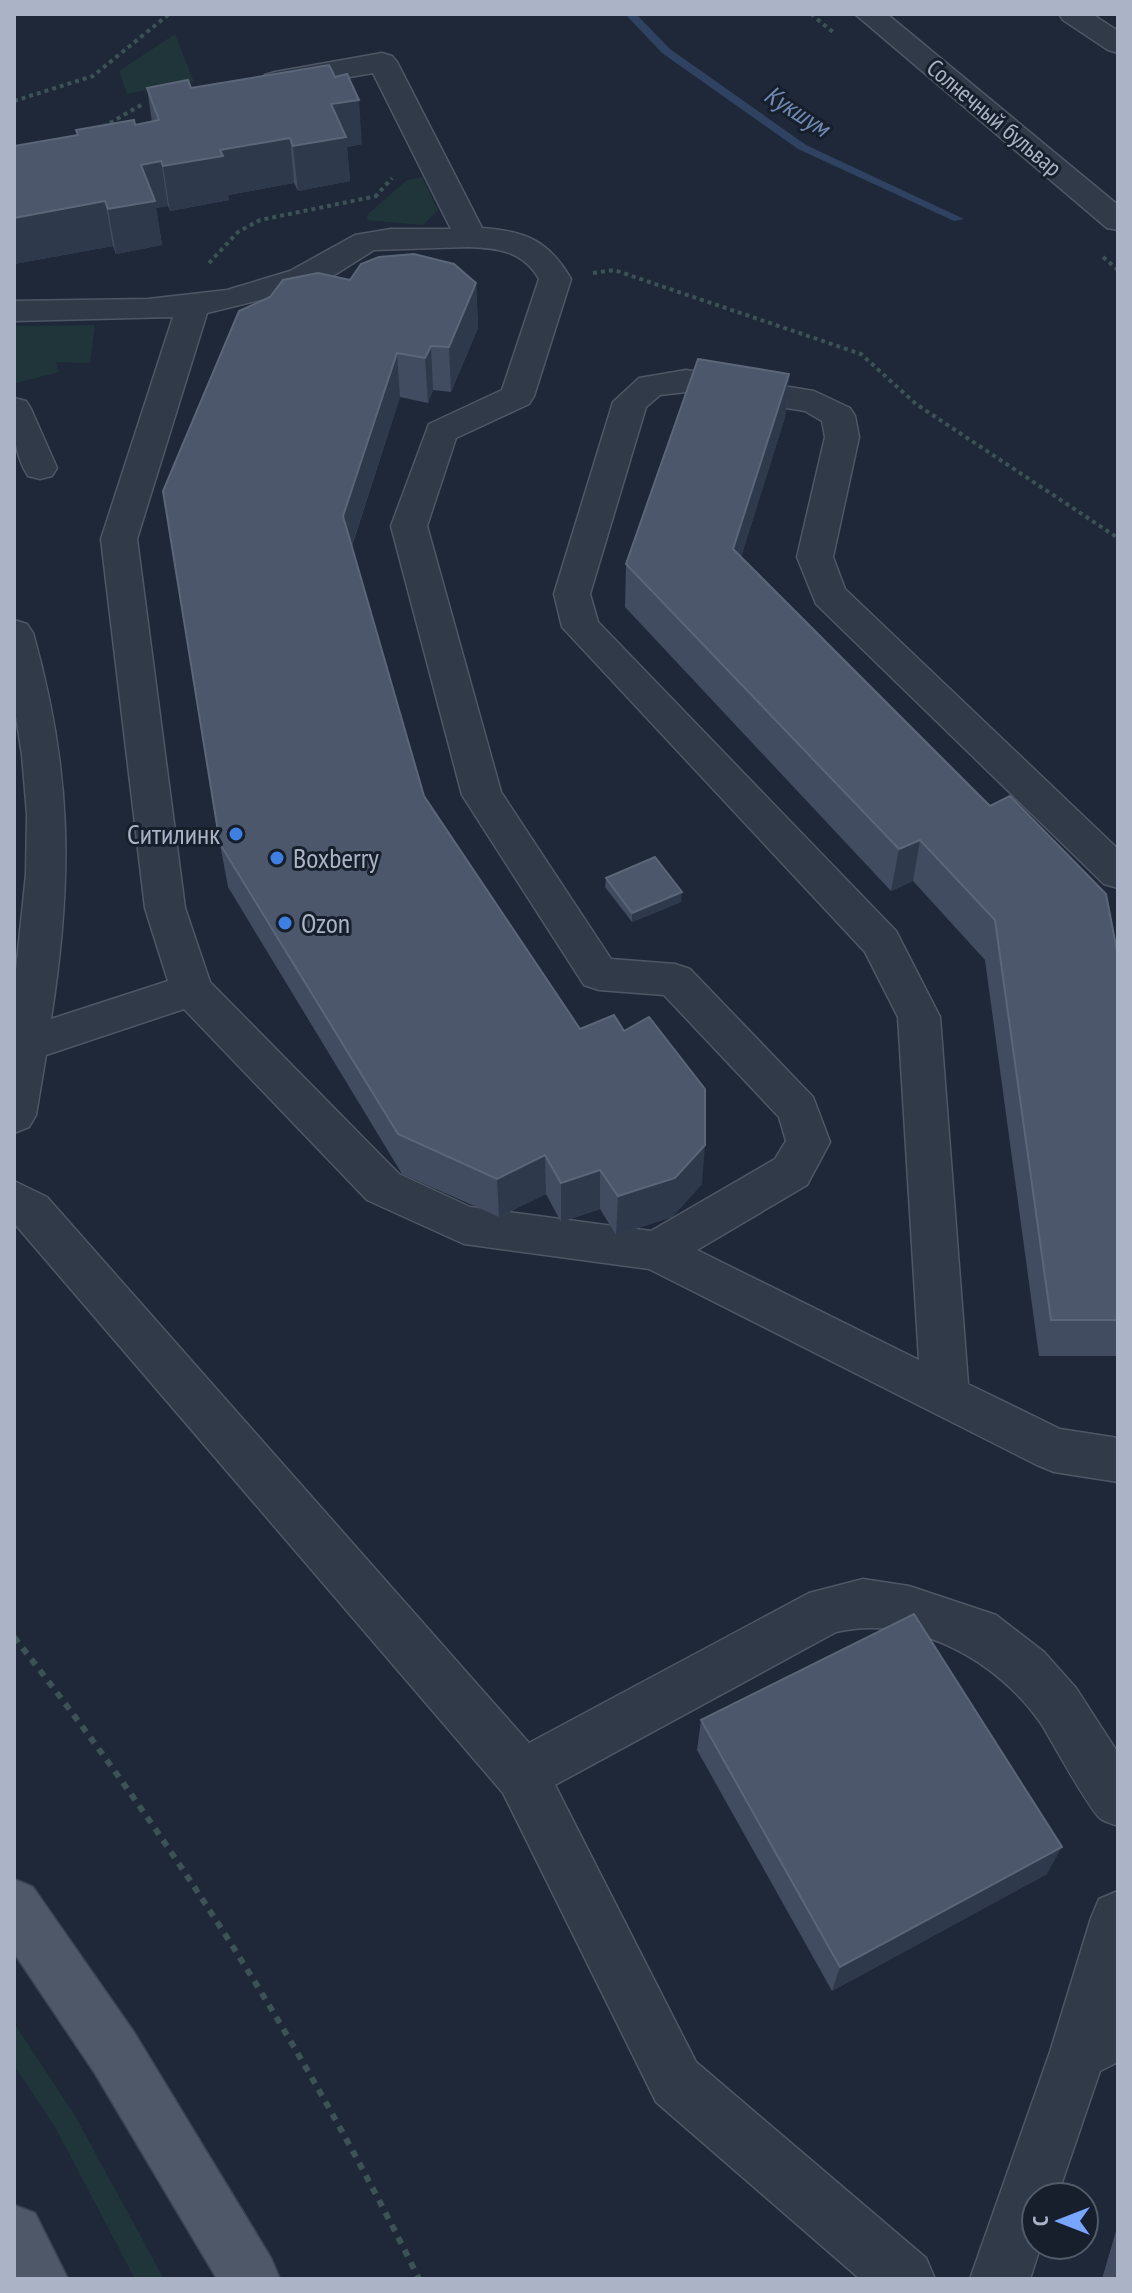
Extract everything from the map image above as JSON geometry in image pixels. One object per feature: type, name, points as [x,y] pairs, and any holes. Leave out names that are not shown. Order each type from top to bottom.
[{"type":"main road","points":[[14,1906],[114,2052],[250,2279]]},
{"type":"main road","points":[[14,2234],[38,2279]]},
{"type":"street","name":"Солнечный бульвар","points":[[869,14],[1118,221]]},
{"type":"street","name":"Солнечный бульвар","points":[[910,14],[1118,185]]},
{"type":"street","points":[[1073,14],[1118,44]]},
{"type":"street","points":[[244,86],[382,62],[471,238]]},
{"type":"street","points":[[14,311],[197,304],[308,275],[356,246],[378,240],[503,238],[535,251],[549,265],[555,279],[517,396],[441,432],[409,526],[482,795],[599,974],[675,980],[798,1109],[808,1142],[791,1172],[656,1251]]},
{"type":"street","points":[[197,304],[119,539],[165,908],[192,990],[383,1187],[464,1225],[656,1251],[1054,1450],[1118,1460]]},
{"type":"street","points":[[945,1395],[919,1017],[881,942],[581,627],[572,594],[630,402],[651,385],[686,381],[814,402],[838,416],[842,437],[815,557],[829,595],[1118,873]]},
{"type":"street","points":[[14,409],[40,468]]},
{"type":"street","points":[[14,633],[37,717],[48,805],[48,888],[40,975],[14,1115]]},
{"type":"street","points":[[27,1044],[192,990]]},
{"type":"street","points":[[14,1200],[31,1210],[522,1775],[676,2082],[905,2279]]},
{"type":"street","points":[[522,1775],[827,1610],[863,1602],[909,1609],[978,1632],[1026,1669],[1058,1705],[1118,1800]]},
{"type":"street","points":[[1000,2279],[1098,2042],[1118,1918]]},
{"type":"path","points":[[14,101],[93,76],[169,14]]},
{"type":"path","points":[[344,253],[357,216],[392,179],[383,148],[401,100]]},
{"type":"path","points":[[94,132],[143,104]]},
{"type":"path","points":[[197,304],[231,239],[248,226],[276,215],[377,196]]},
{"type":"path","points":[[14,1637],[84,1723],[234,1944],[373,2182],[419,2279]]},
{"type":"green space","points":[[175,34],[194,82],[127,94],[119,71]]},
{"type":"green space","points":[[422,177],[438,210],[423,225],[367,220],[368,214],[407,180]]},
{"type":"green space","points":[[95,325],[90,363],[56,362],[59,372],[16,383],[14,326]]},
{"type":"green space","points":[[14,2023],[74,2114],[164,2279],[135,2279],[55,2127],[14,2065]]},
{"type":"building","points":[[329,65],[335,77],[347,74],[359,100],[331,104],[346,137],[293,146],[290,138],[220,150],[223,156],[163,166],[161,161],[141,165],[155,201],[108,209],[105,201],[14,218],[14,146],[78,135],[76,130],[134,120],[135,125],[159,120],[147,88],[188,80],[191,88]]},
{"type":"building","points":[[414,254],[454,264],[476,283],[449,347],[431,346],[425,358],[397,353],[343,516],[424,796],[580,1029],[614,1015],[624,1031],[649,1017],[705,1089],[705,1145],[675,1178],[618,1196],[600,1170],[561,1183],[545,1155],[497,1179],[398,1134],[220,844],[163,491],[239,311],[270,297],[283,280],[318,273],[350,280],[361,264],[379,257]]},
{"type":"building","points":[[698,359],[789,374],[733,549],[990,806],[1010,796],[1106,894],[1118,956],[1118,1320],[1051,1320],[995,920],[920,840],[899,849],[626,564]]},
{"type":"building","points":[[655,857],[682,892],[632,913],[606,878]]},
{"type":"building","points":[[914,1614],[1062,1847],[840,1967],[701,1720]]},
{"type":"waterway","name":"Кукшум","points":[[630,14],[666,51],[802,147],[958,219]]},
{"type":"place","name":"Ситилинк","points":[[236,834]]},
{"type":"place","name":"Boxberry","points":[[277,858]]},
{"type":"place","name":"Ozon","points":[[285,923]]}]
